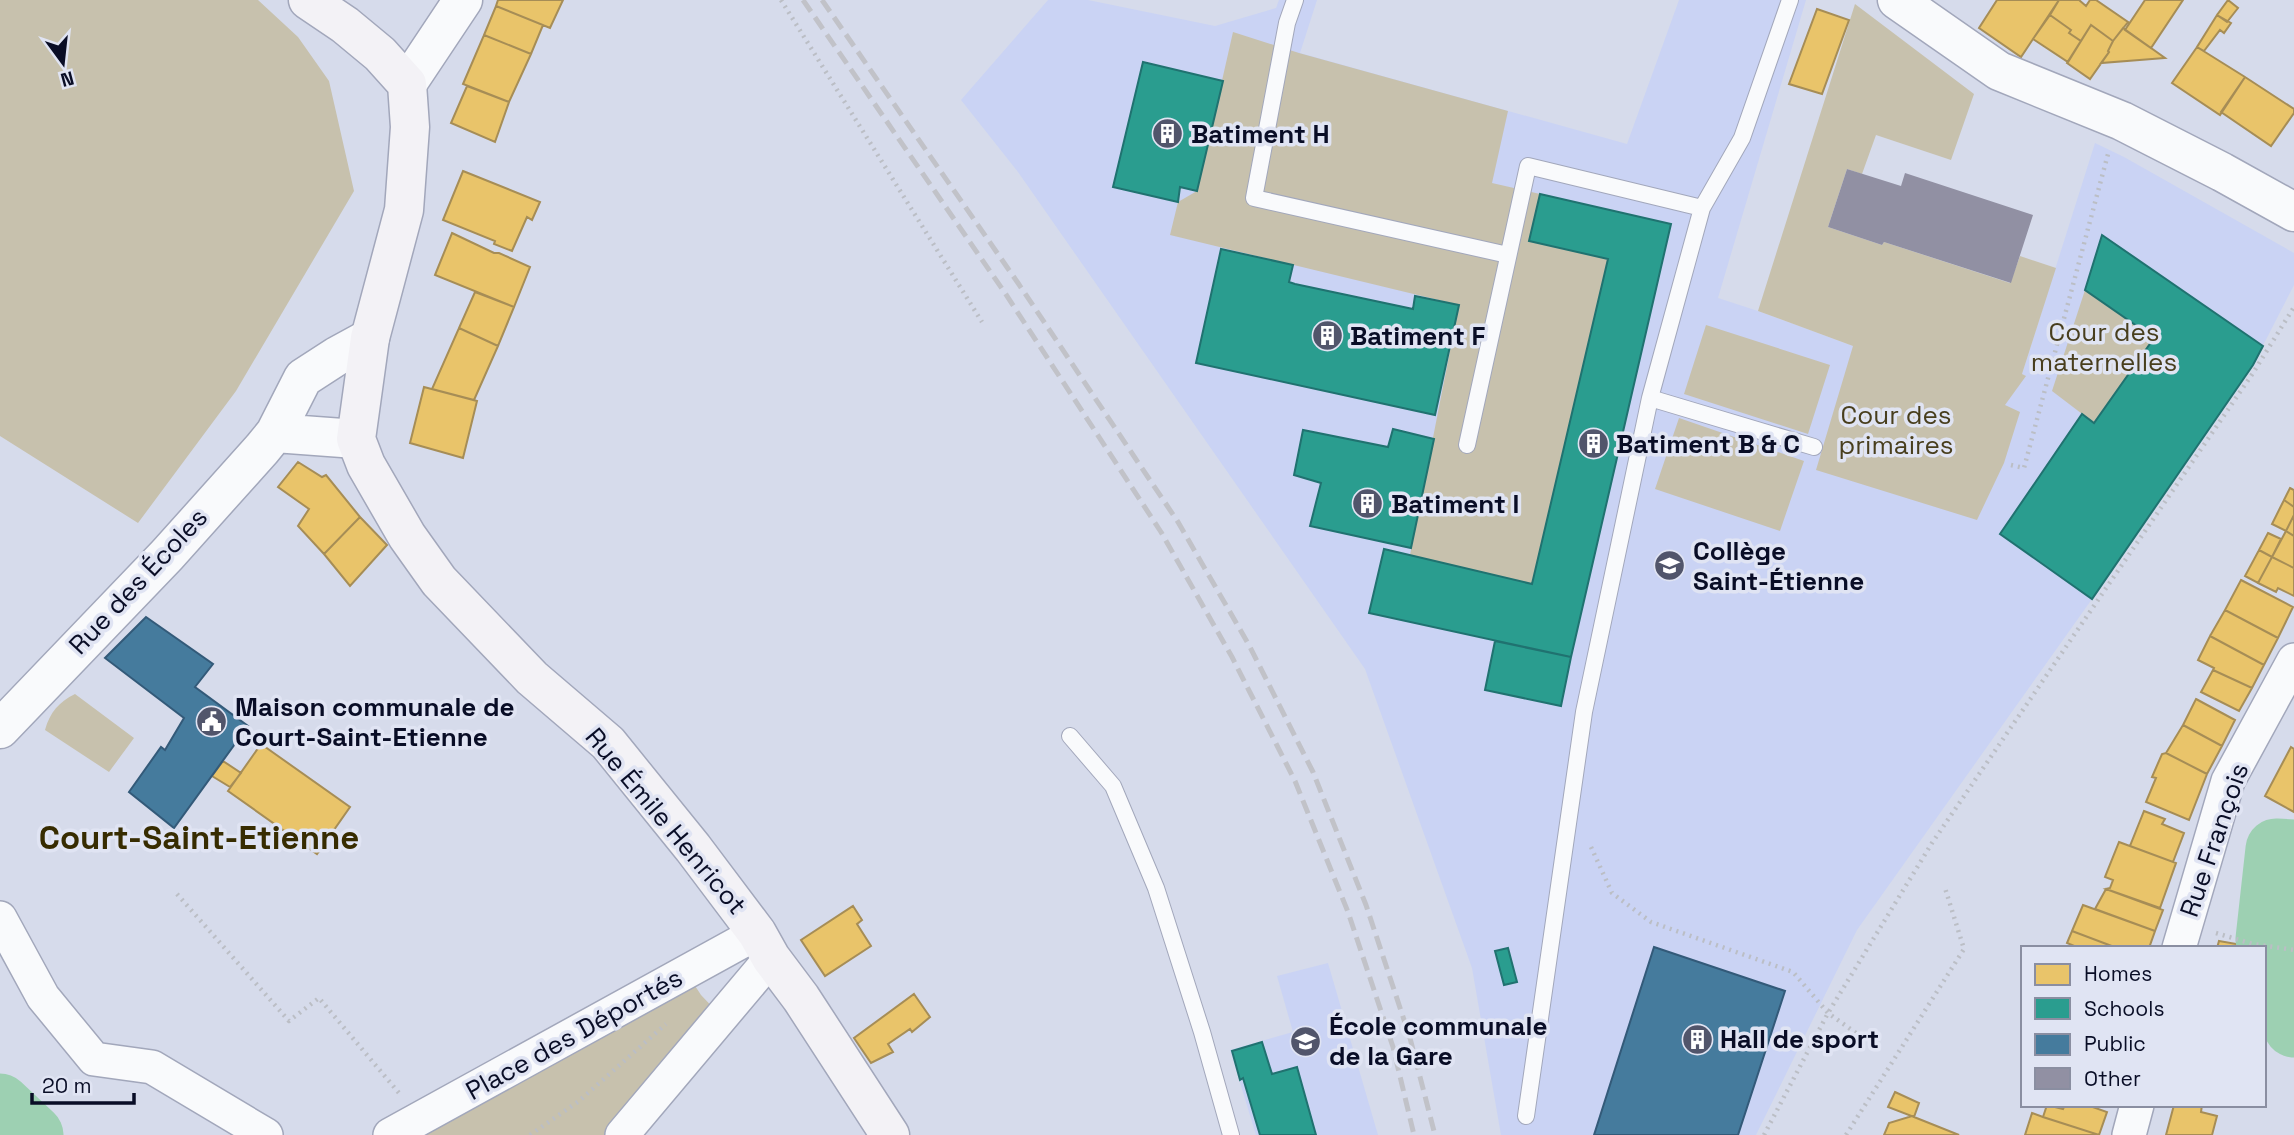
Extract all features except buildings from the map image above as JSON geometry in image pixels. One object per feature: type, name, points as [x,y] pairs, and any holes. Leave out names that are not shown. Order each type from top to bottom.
[{"type":"main road","points":[[308,0],[345,25],[380,54],[407,84],[410,127],[404,210],[370,338],[356,439]]},
{"type":"main road","name":"Rue Émile Henricot","points":[[356,439],[366,465],[407,536],[439,581],[532,678],[608,743],[693,848],[802,998],[890,1135]]},
{"type":"street","points":[[407,84],[463,0]]},
{"type":"street","points":[[1897,0],[1999,71],[2122,121],[2294,212]]},
{"type":"street","name":"Rue des Écoles","points":[[0,729],[167,555],[275,433],[303,378],[370,338]]},
{"type":"street","points":[[275,433],[356,439]]},
{"type":"street","name":"Rue François","points":[[2180,946],[2228,781],[2294,660]]},
{"type":"street","points":[[0,918],[43,997],[94,1059],[152,1067],[266,1135]]},
{"type":"street","points":[[622,1135],[764,946]]},
{"type":"street","name":"Place des Déportés","points":[[390,1135],[764,946]]},
{"type":"street","points":[[2129,1135],[2136,1107]]},
{"type":"lane","points":[[1295,0],[1287,23],[1254,198],[1508,255]]},
{"type":"lane","points":[[1526,1116],[1584,712],[1650,398],[1702,208],[1742,138],[1790,0]]},
{"type":"lane","points":[[1467,445],[1528,166],[1702,208]]},
{"type":"lane","points":[[1650,398],[1814,447]]},
{"type":"lane","points":[[1070,736],[1113,786],[1156,888],[1202,1032],[1231,1135]]},
{"type":"path","points":[[781,0],[982,323]]},
{"type":"path","points":[[2011,465],[2024,468],[2109,150],[2122,121]]},
{"type":"path","points":[[1764,1135],[1828,1013],[1932,843],[2253,373],[2294,307]]},
{"type":"path","points":[[1571,805],[1612,893],[1651,922],[1793,972],[1828,1013],[1856,1033]]},
{"type":"path","points":[[1846,1135],[1964,949],[1945,888]]},
{"type":"path","points":[[177,894],[289,1021],[319,998],[404,1098]]},
{"type":"path","points":[[2253,944],[2294,950]]},
{"type":"path","points":[[530,1135],[579,1101],[671,1020]]},
{"type":"shaded area","name":"Collège Saint-Étienne","points":[[1048,0],[1088,0],[1215,26],[1276,8],[1279,0],[1317,0],[1300,53],[1627,144],[1679,0],[1806,0],[1718,298],[1853,346],[2025,376],[2022,374],[2095,143],[2294,253],[2294,285],[2253,365],[2092,599],[1857,930],[1756,1135],[1501,1135],[1472,968],[1365,669],[1018,172],[961,100]]},
{"type":"shaded area","name":"École communale de la Gare","points":[[1328,963],[1378,1135],[1256,1135],[1230,1050],[1293,1032],[1277,976]]},
{"type":"green space","points":[[0,0],[258,0],[298,37],[329,81],[354,191],[236,391],[138,523],[0,436]]},
{"type":"green space","name":"Cour des primaires","points":[[1855,4],[1974,94],[1951,160],[1876,135],[1862,174],[1847,169],[1828,227],[1882,245],[1884,242],[2010,283],[2020,256],[2056,268],[2022,374],[2026,376],[2005,405],[2020,412],[2004,463],[1977,520],[1816,470],[1853,346],[1758,311]]},
{"type":"green space","points":[[1233,32],[1508,111],[1492,183],[1540,194],[1529,241],[1608,259],[1532,584],[1410,555],[1459,305],[1170,235],[1178,202],[1197,191]]},
{"type":"green space","name":"Cour des maternelles","points":[[2085,290],[2154,338],[2094,423],[2052,391]]},
{"type":"green space","points":[[1706,325],[1830,365],[1808,434],[1684,394]]},
{"type":"green space","points":[[1679,418],[1804,461],[1780,531],[1655,489]]},
{"type":"green space","points":[[75,694],[134,738],[109,772],[45,730],[56,708]]},
{"type":"green space","points":[[686,972],[701,995],[721,1016],[622,1135],[390,1135]]},
{"type":"waterway","points":[[2294,850],[2276,849],[2266,939],[2294,1027]]},
{"type":"waterway","points":[[0,1104],[33,1135]]},
{"type":"railway","points":[[803,0],[1005,293],[1161,532],[1232,657],[1295,781],[1348,912],[1393,1047],[1414,1135]]},
{"type":"railway","points":[[822,0],[1018,283],[1178,522],[1249,645],[1313,772],[1366,905],[1410,1038],[1435,1135]]},
{"type":"place","name":"Batiment H","points":[[1168,134]]},
{"type":"place","name":"Batiment F","points":[[1327,336]]},
{"type":"place","name":"Batiment B & C","points":[[1593,444]]},
{"type":"place","name":"Batiment I","points":[[1368,504]]},
{"type":"place","name":"Collège Saint-Étienne","points":[[1670,566]]},
{"type":"place","name":"Maison communale de Court-Saint-Etienne","points":[[212,722]]},
{"type":"place","name":"Hall de sport","points":[[1697,1039]]},
{"type":"place","name":"École communale de la Gare","points":[[1306,1041]]},
{"type":"district","name":"Court-Saint-Etienne","points":[[199,837]]}]
